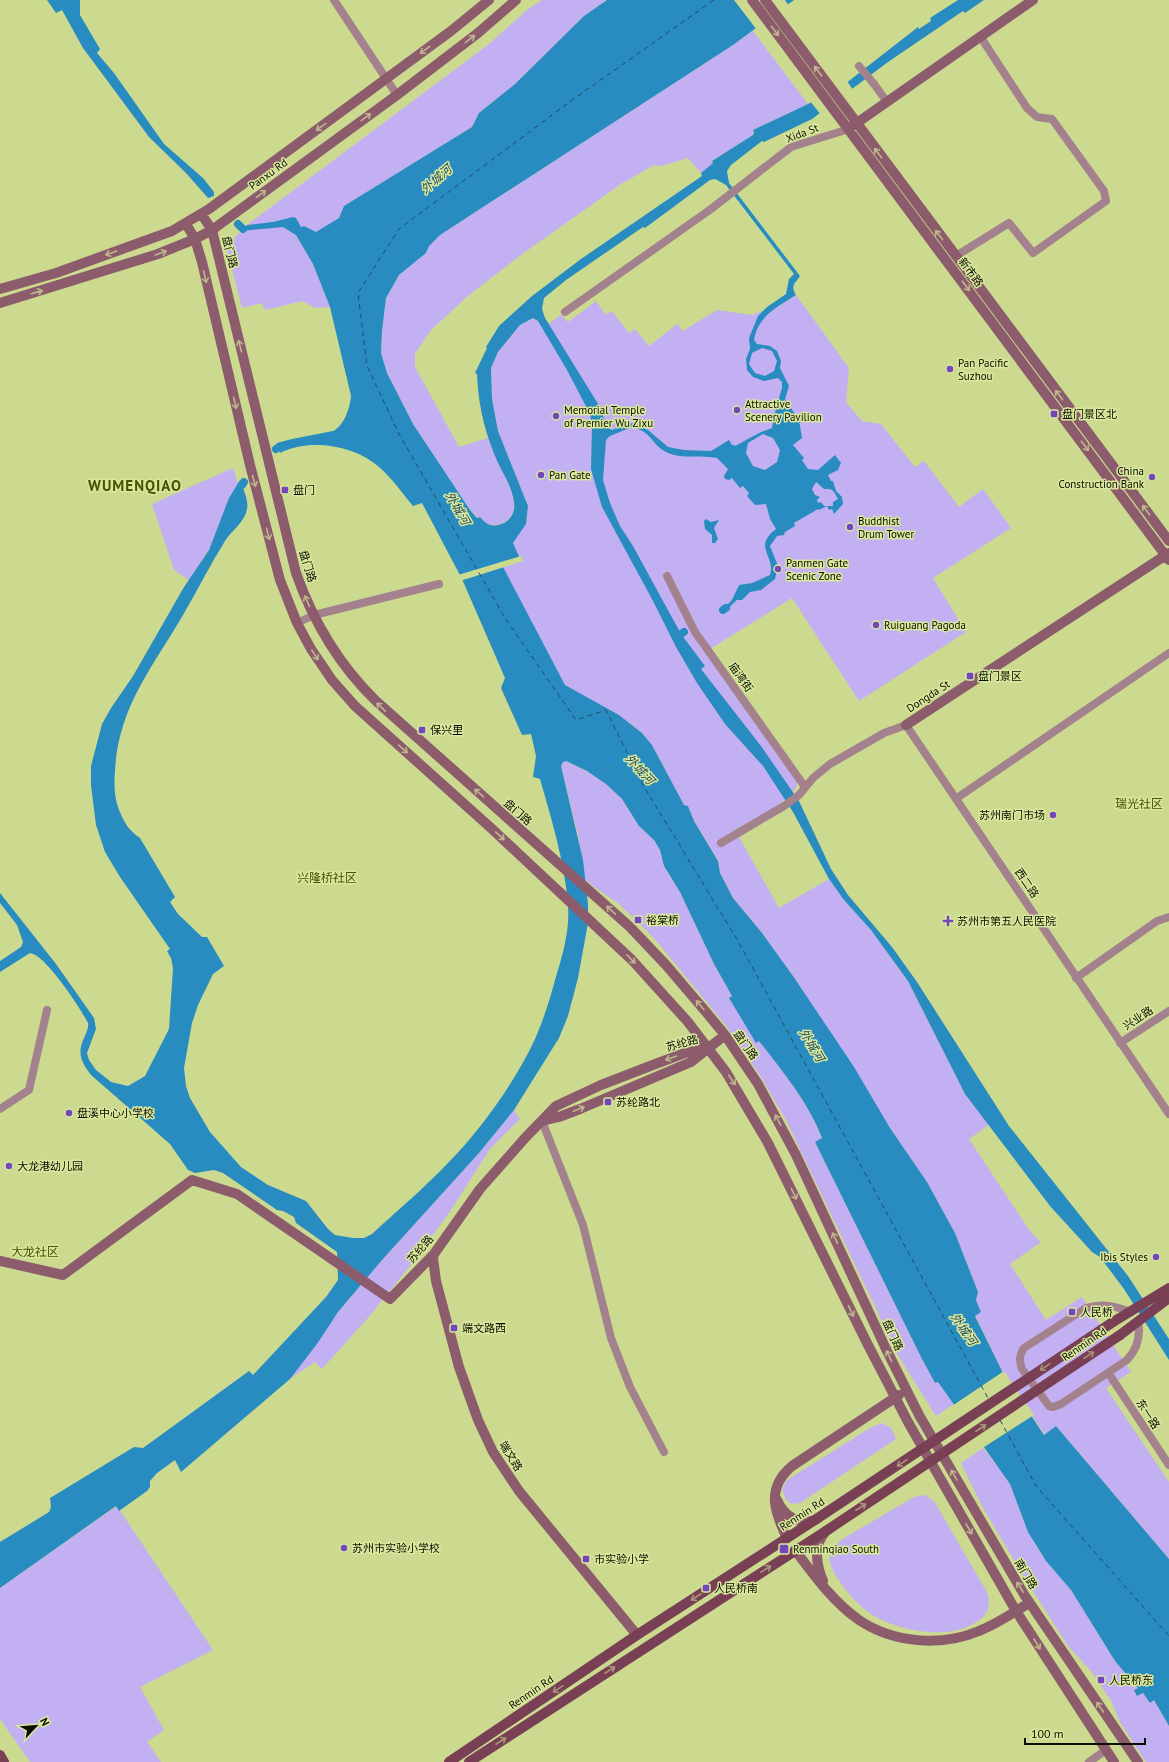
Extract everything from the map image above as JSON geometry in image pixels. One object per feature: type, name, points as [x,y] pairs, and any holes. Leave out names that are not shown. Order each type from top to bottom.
[{"type":"main road","name":"Panxu Rd","points":[[0,289],[56,273],[172,232],[202,215],[451,31],[489,0]]},
{"type":"main road","name":"Panxu Rd","points":[[0,303],[158,254],[195,239],[212,230],[397,95],[478,33],[516,0]]},
{"type":"main road","name":"新市路","points":[[752,0],[853,126],[1168,556]]},
{"type":"main road","name":"新市路","points":[[765,0],[837,105]]},
{"type":"main road","name":"Xida St","points":[[853,126],[1033,0]]},
{"type":"main road","name":"新市路","points":[[853,126],[956,256],[1169,541]]},
{"type":"main road","name":"盘门路","points":[[202,215],[212,230],[299,582],[314,615],[339,659],[368,694],[596,896],[666,965],[725,1035],[751,1074],[783,1130],[906,1391]]},
{"type":"main road","points":[[186,224],[195,239],[202,262],[250,465],[279,574],[297,623],[326,672],[355,706],[604,932],[646,974],[709,1048],[740,1093],[768,1143],[895,1398],[1016,1611],[1114,1762]]},
{"type":"main road","name":"Dongda St","points":[[906,725],[1168,556]]},
{"type":"main road","points":[[709,1048],[725,1035]]},
{"type":"main road","name":"苏纶路","points":[[542,1121],[559,1117],[580,1109],[691,1062],[709,1048]]},
{"type":"main road","name":"苏纶路","points":[[0,1261],[62,1276],[192,1180],[237,1194],[390,1299],[434,1254],[480,1189],[556,1106],[601,1085],[685,1053],[709,1048]]},
{"type":"main road","name":"端文路","points":[[434,1254],[433,1258],[436,1281],[459,1367],[478,1420],[494,1452],[519,1491],[637,1635]]},
{"type":"main road","name":"Renmin Rd","points":[[469,1762],[829,1529],[1120,1335],[1138,1321],[1169,1288]]},
{"type":"main road","name":"Renmin Rd","points":[[449,1762],[637,1635],[818,1518],[1113,1322],[1131,1312],[1169,1298]]},
{"type":"main road","points":[[787,1538],[778,1518],[775,1492],[780,1478],[792,1466],[906,1391]]},
{"type":"main road","name":"南门路","points":[[906,1391],[1029,1603],[1138,1762]]},
{"type":"main road","points":[[775,1492],[783,1510],[794,1520],[806,1522],[818,1518]]},
{"type":"main road","points":[[828,1592],[820,1573],[816,1553],[820,1539],[829,1529]]},
{"type":"main road","points":[[795,1550],[828,1592],[859,1620],[888,1634],[918,1640],[946,1639],[974,1633],[991,1626],[1029,1603]]},
{"type":"main road","points":[[0,1755],[4,1762]]},
{"type":"street","points":[[334,0],[397,95]]},
{"type":"street","points":[[956,256],[1009,223],[1033,253],[1106,201],[1104,191],[1052,119],[1037,117],[1027,108],[980,36]]},
{"type":"street","points":[[859,66],[887,102]]},
{"type":"street","name":"Xida St","points":[[565,312],[742,186],[791,147],[853,126]]},
{"type":"street","name":"庙湾街","points":[[667,576],[695,632],[805,787]]},
{"type":"street","points":[[297,623],[314,615],[439,584]]},
{"type":"street","points":[[957,798],[1169,653]]},
{"type":"street","name":"Dongda St","points":[[721,842],[784,806],[799,795],[816,775],[830,764],[884,733],[906,725]]},
{"type":"street","name":"西二路","points":[[906,725],[957,798],[1076,978],[1169,1114]]},
{"type":"street","points":[[1076,978],[1157,921],[1169,917]]},
{"type":"street","points":[[0,1109],[28,1090],[47,1010]]},
{"type":"street","name":"兴业路","points":[[1120,1043],[1169,1011]]},
{"type":"street","points":[[542,1121],[583,1225],[611,1338],[630,1387],[664,1452]]},
{"type":"street","points":[[1131,1312],[1106,1304],[1096,1304],[1086,1308],[1024,1348],[1020,1354],[1022,1369],[1049,1406],[1053,1407],[1061,1404],[1109,1374],[1127,1360],[1133,1353],[1140,1331],[1138,1321]]},
{"type":"street","name":"东一路","points":[[1109,1374],[1169,1465]]},
{"type":"street","points":[[1089,1762],[1106,1750]]},
{"type":"shaded area","points":[[542,0],[607,0],[584,16],[515,84],[479,113],[472,127],[344,206],[339,218],[316,233],[304,226],[296,235],[313,264],[330,307],[315,308],[303,301],[265,310],[262,303],[242,308],[226,246],[247,225],[489,44],[528,9]]},
{"type":"shaded area","points":[[753,31],[808,104],[753,130],[753,135],[712,161],[713,163],[701,173],[688,158],[662,166],[654,165],[621,184],[525,252],[469,295],[431,330],[415,354],[415,367],[459,447],[488,438],[510,487],[514,502],[513,513],[504,523],[499,525],[485,523],[480,517],[478,518],[470,510],[413,424],[387,373],[381,353],[386,298],[399,275],[426,253],[428,246],[440,235]]},
{"type":"shaded area","name":"Panmen Gate Scenic Zone","points":[[796,295],[849,368],[846,402],[862,421],[881,424],[915,467],[924,461],[959,507],[983,489],[1011,528],[933,578],[966,632],[859,701],[792,598],[710,649],[798,781],[796,788],[782,802],[735,830],[779,908],[829,879],[844,900],[871,930],[908,981],[965,1094],[989,1125],[969,1139],[1030,1231],[1041,1242],[1010,1264],[1046,1320],[1082,1297],[1131,1372],[1106,1388],[1169,1482],[1169,1559],[1056,1426],[1045,1435],[1003,1373],[975,1315],[981,1312],[976,1300],[978,1292],[955,1233],[927,1182],[890,1128],[793,976],[762,933],[733,898],[720,873],[718,860],[694,821],[688,806],[684,805],[652,745],[642,733],[631,724],[565,685],[502,567],[513,543],[527,519],[528,506],[498,431],[492,399],[491,368],[498,352],[520,325],[533,318],[548,324],[561,315],[568,322],[596,301],[606,315],[612,311],[629,333],[635,329],[649,346],[677,324],[683,331],[717,310],[752,315],[762,311],[768,313]]},
{"type":"shaded area","points":[[233,468],[238,483],[229,498],[213,543],[189,580],[174,570],[152,504]]},
{"type":"shaded area","points":[[566,761],[596,776],[606,784],[622,799],[639,826],[654,840],[660,850],[664,866],[680,892],[714,964],[732,996],[730,998],[756,1043],[759,1041],[777,1064],[810,1112],[822,1139],[815,1142],[921,1357],[935,1383],[938,1381],[954,1404],[936,1416],[899,1357],[787,1122],[761,1077],[727,1027],[654,938],[618,903],[585,879],[578,835],[561,766],[563,762]]},
{"type":"shaded area","points":[[514,1110],[520,1119],[490,1149],[449,1213],[414,1261],[367,1319],[322,1369],[315,1362],[290,1379],[338,1312],[382,1260],[479,1153]]},
{"type":"shaded area","points":[[882,1423],[891,1428],[896,1439],[800,1503],[792,1504],[786,1500],[782,1489],[787,1480],[870,1428]]},
{"type":"shaded area","points":[[983,1448],[1010,1484],[1023,1519],[1037,1547],[1046,1561],[1071,1590],[1115,1661],[1138,1688],[1137,1696],[1143,1693],[1154,1700],[1169,1726],[1169,1762],[1146,1762],[1120,1722],[1111,1701],[1091,1671],[1068,1646],[1021,1572],[982,1506],[961,1463]]},
{"type":"shaded area","points":[[925,1495],[934,1501],[987,1592],[989,1605],[987,1612],[982,1618],[968,1627],[945,1632],[919,1631],[907,1629],[877,1618],[864,1609],[847,1591],[831,1567],[831,1552],[834,1547],[844,1538],[914,1497]]},
{"type":"shaded area","points":[[117,1506],[213,1650],[140,1687],[164,1730],[147,1742],[161,1762],[30,1762],[0,1719],[0,1588]]},
{"type":"water","points":[[47,0],[80,0],[80,15],[100,49],[97,53],[114,73],[164,144],[203,178],[214,192],[214,196],[208,198],[186,173],[149,137],[83,48],[62,10],[56,13]]},
{"type":"water","name":"外城河","points":[[607,0],[794,0],[733,45],[440,235],[429,246],[426,253],[399,275],[386,298],[381,353],[387,373],[413,424],[470,510],[477,518],[480,517],[490,525],[502,524],[511,517],[514,510],[511,489],[489,442],[486,432],[480,403],[477,374],[475,373],[487,348],[486,347],[499,326],[532,296],[581,259],[702,176],[701,173],[713,163],[712,161],[753,135],[753,130],[808,104],[845,84],[918,27],[919,29],[931,21],[930,18],[958,0],[984,0],[965,13],[963,11],[888,62],[812,119],[764,142],[762,141],[731,165],[727,171],[729,183],[800,276],[793,287],[796,295],[775,308],[764,318],[756,332],[754,340],[757,344],[770,346],[777,351],[781,361],[780,368],[789,386],[785,399],[799,420],[802,438],[793,445],[804,458],[802,460],[808,469],[818,470],[835,455],[841,463],[838,470],[828,475],[831,481],[833,481],[836,491],[842,497],[843,504],[834,514],[832,509],[829,510],[827,506],[819,510],[818,509],[794,523],[795,526],[785,532],[784,535],[777,536],[770,546],[778,566],[775,579],[761,590],[750,592],[742,600],[737,600],[727,609],[725,607],[732,600],[739,585],[752,583],[770,575],[770,562],[765,546],[769,535],[776,529],[770,519],[766,504],[755,505],[747,496],[749,493],[743,486],[740,488],[732,478],[729,480],[725,479],[724,476],[728,469],[717,458],[673,455],[659,447],[644,432],[632,427],[610,436],[606,440],[603,480],[610,503],[620,526],[633,546],[681,634],[705,666],[701,669],[761,746],[799,801],[831,869],[848,895],[892,947],[917,982],[1009,1126],[1128,1276],[1169,1339],[1169,1360],[1124,1289],[1100,1257],[1092,1252],[1050,1206],[965,1094],[908,981],[871,930],[844,900],[829,879],[793,812],[763,766],[725,724],[697,683],[676,647],[602,507],[591,469],[592,426],[590,414],[567,370],[538,321],[533,318],[520,325],[498,352],[491,368],[492,399],[498,431],[528,506],[526,524],[513,543],[521,561],[503,567],[565,685],[619,715],[642,733],[652,745],[684,805],[688,806],[694,821],[718,861],[720,873],[733,898],[762,933],[793,976],[854,1067],[890,1128],[927,1182],[955,1233],[978,1292],[976,1300],[981,1312],[975,1316],[1003,1373],[1044,1435],[1056,1426],[1169,1559],[1169,1726],[1154,1700],[1150,1703],[1143,1693],[1137,1696],[1134,1690],[1138,1688],[1115,1661],[1071,1590],[1046,1561],[1028,1532],[1010,1484],[938,1382],[935,1383],[815,1142],[822,1138],[810,1112],[786,1076],[759,1041],[756,1043],[729,998],[732,996],[714,964],[680,892],[664,866],[660,850],[654,840],[639,826],[622,799],[606,784],[587,771],[566,761],[563,762],[561,766],[583,860],[588,904],[588,923],[578,978],[568,1016],[559,1038],[514,1110],[479,1153],[382,1260],[338,1312],[317,1344],[290,1379],[181,1472],[175,1460],[157,1473],[150,1481],[150,1487],[147,1491],[119,1511],[116,1506],[0,1588],[0,1542],[49,1512],[51,1507],[50,1498],[134,1447],[143,1448],[249,1371],[253,1375],[326,1297],[338,1280],[337,1252],[296,1223],[294,1217],[283,1211],[277,1210],[223,1173],[214,1170],[195,1173],[188,1170],[170,1144],[91,1075],[81,1057],[82,1043],[88,1029],[88,1023],[71,995],[44,962],[37,956],[30,953],[0,972],[0,961],[21,947],[23,942],[17,925],[0,903],[0,893],[56,964],[94,1018],[96,1029],[87,1053],[89,1060],[96,1070],[111,1082],[128,1086],[145,1076],[169,1029],[173,968],[171,958],[167,951],[170,949],[120,877],[105,852],[96,825],[91,785],[91,766],[102,724],[133,676],[184,587],[209,550],[229,498],[240,480],[247,502],[246,514],[225,541],[183,615],[138,689],[123,728],[118,748],[115,771],[115,796],[119,810],[125,822],[140,838],[175,897],[170,902],[178,914],[202,937],[207,937],[224,966],[213,974],[198,1005],[192,1023],[184,1068],[186,1086],[190,1098],[210,1132],[241,1167],[268,1185],[306,1201],[328,1229],[335,1235],[364,1238],[372,1234],[420,1191],[469,1140],[500,1099],[518,1071],[531,1048],[543,1020],[565,944],[568,925],[568,906],[561,858],[553,826],[540,779],[533,777],[536,756],[531,734],[522,735],[501,688],[505,678],[462,579],[422,503],[413,506],[384,471],[369,459],[357,453],[331,446],[318,445],[292,448],[280,453],[277,443],[337,429],[346,416],[351,396],[330,307],[313,264],[296,235],[283,227],[241,231],[247,225],[273,222],[293,217],[296,218],[301,227],[304,226],[316,232],[339,218],[344,206],[472,127],[479,113],[515,84],[584,16]],"holes":[[[715,179],[726,185],[794,274],[789,279],[786,294],[767,307],[758,316],[749,338],[750,349],[746,359],[747,370],[753,377],[764,381],[778,378],[782,382],[782,388],[772,428],[735,446],[732,445],[729,440],[711,451],[684,450],[668,447],[648,430],[636,424],[629,423],[612,430],[607,427],[600,407],[545,318],[542,309],[544,298],[566,280],[643,227],[645,228],[710,180]],[[762,348],[772,351],[777,361],[774,371],[765,376],[755,373],[749,364],[752,353]],[[763,434],[773,438],[780,450],[777,462],[765,470],[753,466],[746,453],[748,443]],[[816,482],[824,489],[830,489],[833,491],[838,499],[833,502],[833,506],[824,506],[821,502],[818,503],[817,500],[820,497],[815,495],[812,489]]]},
{"type":"water","points":[[706,519],[711,522],[719,520],[714,528],[718,539],[715,543],[712,543],[712,535],[705,529],[704,521]]},
{"type":"pier","points":[[734,0],[785,0],[789,6],[757,30]]},
{"type":"pier","points":[[846,80],[854,91],[821,115],[810,101]]},
{"type":"pier","points":[[521,556],[523,561],[460,581],[458,575]]},
{"type":"pier","points":[[1004,1371],[1034,1415],[981,1449],[952,1406]]},
{"type":"waterway","points":[[238,224],[243,229]]},
{"type":"ferry route","points":[[714,0],[575,98],[399,229],[358,293],[367,366],[399,434],[505,618],[576,720],[606,710],[643,785],[738,941],[989,1400]]},
{"type":"ferry route","points":[[1000,1420],[1036,1486],[1169,1636]]},
{"type":"place","name":"Pan Pacific Suzhou","points":[[950,369]]},
{"type":"place","name":"Attractive Scenery Pavilion","points":[[737,410]]},
{"type":"place","name":"盘门景区北","points":[[1054,414]]},
{"type":"place","name":"Memorial Temple of Premier Wu Zixu","points":[[556,416]]},
{"type":"place","name":"Pan Gate","points":[[541,475]]},
{"type":"place","name":"China Construction Bank","points":[[1152,477]]},
{"type":"place","name":"盘门","points":[[285,490]]},
{"type":"place","name":"Buddhist Drum Tower","points":[[850,527]]},
{"type":"place","name":"Panmen Gate Scenic Zone","points":[[778,569]]},
{"type":"place","name":"Ruiguang Pagoda","points":[[876,625]]},
{"type":"place","name":"盘门景区","points":[[970,676]]},
{"type":"place","name":"保兴里","points":[[422,730]]},
{"type":"place","name":"苏州南门市场","points":[[1053,815]]},
{"type":"place","name":"裕棠桥","points":[[638,920]]},
{"type":"place","name":"苏州市第五人民医院","points":[[948,921]]},
{"type":"place","name":"苏纶路北","points":[[608,1102]]},
{"type":"place","name":"盘溪中心小学校","points":[[69,1113]]},
{"type":"place","name":"大龙港幼儿园","points":[[9,1166]]},
{"type":"place","name":"Ibis Styles","points":[[1156,1257]]},
{"type":"place","name":"人民桥","points":[[1072,1312]]},
{"type":"place","name":"端文路西","points":[[454,1328]]},
{"type":"place","name":"苏州市实验小学校","points":[[344,1548]]},
{"type":"place","name":"Renminqiao South","points":[[784,1549]]},
{"type":"place","name":"市实验小学","points":[[586,1559]]},
{"type":"place","name":"人民桥南","points":[[706,1588]]},
{"type":"place","name":"人民桥东","points":[[1101,1680]]},
{"type":"district","name":"WUMENQIAO","points":[[135,485]]},
{"type":"district","name":"瑞光社区","points":[[1139,803]]},
{"type":"district","name":"兴隆桥社区","points":[[327,877]]},
{"type":"district","name":"大龙社区","points":[[35,1251]]}]
